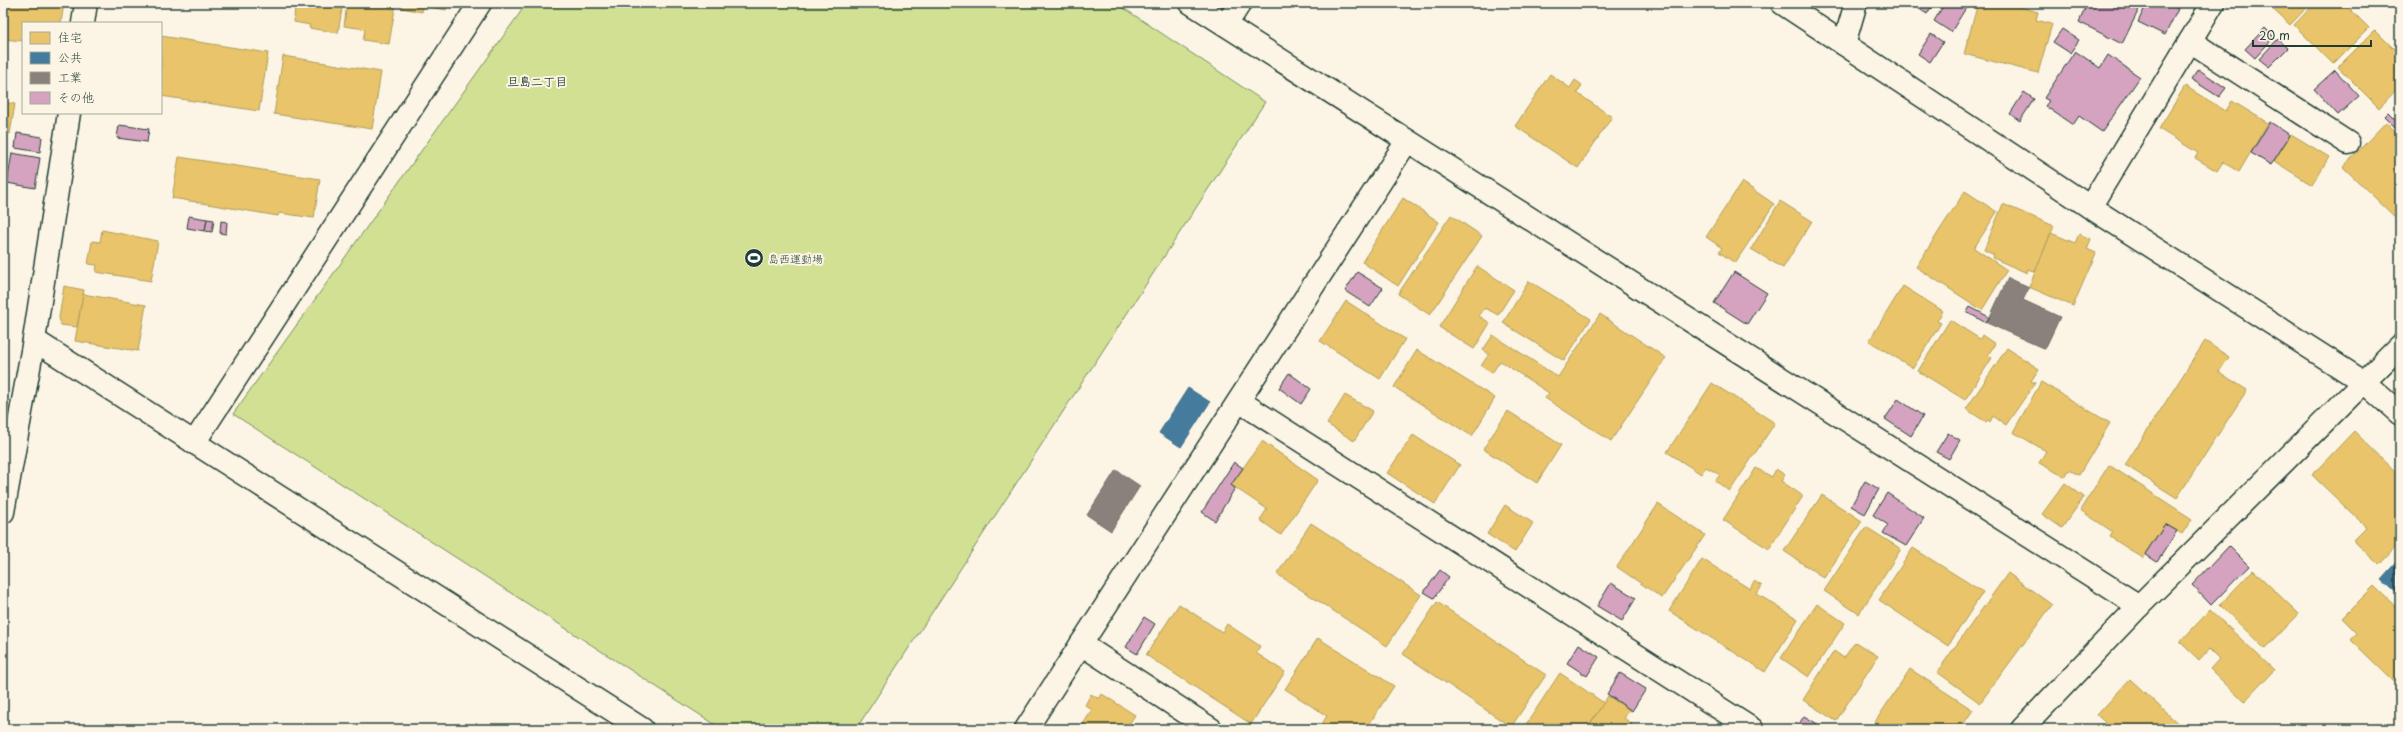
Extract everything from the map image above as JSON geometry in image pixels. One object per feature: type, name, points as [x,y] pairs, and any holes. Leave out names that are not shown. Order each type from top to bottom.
[{"type":"street","points":[[83,22],[86,3]]},
{"type":"street","points":[[194,443],[480,3]]},
{"type":"street","points":[[1192,3],[2139,606]]},
{"type":"street","points":[[1226,25],[1240,3]]},
{"type":"street","points":[[1782,3],[2090,207],[2365,383],[2400,414]]},
{"type":"street","points":[[1844,44],[1856,3]]},
{"type":"street","points":[[2090,207],[2213,3]]},
{"type":"street","points":[[2190,41],[2348,143]]},
{"type":"street","points":[[3,512],[34,340],[69,114]]},
{"type":"street","points":[[1026,729],[1407,141]]},
{"type":"street","points":[[34,340],[642,729]]},
{"type":"street","points":[[2022,729],[2139,606],[2365,383],[2400,346]]},
{"type":"street","points":[[1239,401],[1752,729]]},
{"type":"street","points":[[1081,644],[1211,729]]},
{"type":"green space","name":"島西運動場","points":[[527,3],[1116,3],[1265,102],[856,729],[722,729],[233,414]]},
{"type":"building: 住宅","points":[[3,3],[64,3],[61,22],[22,22],[22,41],[3,39]]},
{"type":"building: 住宅","points":[[295,3],[343,3],[338,33],[309,28],[310,25],[294,22]]},
{"type":"building: 住宅","points":[[347,3],[396,3],[389,44],[363,40],[365,29],[344,26]]},
{"type":"building: 住宅","points":[[402,3],[447,3],[446,10],[423,6],[422,12],[402,8]]},
{"type":"building: 住宅","points":[[1978,3],[2006,3],[2038,12],[2036,20],[2052,24],[2038,73],[1964,54]]},
{"type":"building: 住宅","points":[[2266,3],[2311,3],[2290,25]]},
{"type":"building: 住宅","points":[[2315,3],[2344,3],[2369,28],[2333,64],[2294,25]]},
{"type":"building: 住宅","points":[[2388,3],[2400,3],[2400,14]]},
{"type":"building: 住宅","points":[[2375,30],[2400,55],[2400,86],[2379,108],[2338,67]]},
{"type":"building: 住宅","points":[[162,36],[268,53],[259,111],[162,96]]},
{"type":"building: 住宅","points":[[283,56],[381,72],[372,129],[274,114]]},
{"type":"building: 住宅","points":[[1550,74],[1570,88],[1575,80],[1582,85],[1577,93],[1612,117],[1578,168],[1515,126]]},
{"type":"building: 住宅","points":[[2185,86],[2226,111],[2232,101],[2268,123],[2239,172],[2223,162],[2217,171],[2195,158],[2198,153],[2159,129]]},
{"type":"building: 住宅","points":[[3,102],[15,104],[10,134],[3,133]]},
{"type":"building: 住宅","points":[[2386,122],[2400,136],[2400,222],[2343,167]]},
{"type":"building: 住宅","points":[[2291,134],[2329,157],[2312,185],[2274,161]]},
{"type":"building: 住宅","points":[[3,151],[7,151],[3,173]]},
{"type":"building: 住宅","points":[[179,157],[320,179],[314,218],[279,213],[278,216],[172,198]]},
{"type":"building: 住宅","points":[[1742,182],[1774,204],[1735,263],[1719,252],[1722,248],[1706,237]]},
{"type":"building: 住宅","points":[[1965,191],[1997,212],[1974,248],[2007,270],[1982,310],[1916,267]]},
{"type":"building: 住宅","points":[[1403,198],[1439,222],[1398,286],[1362,262]]},
{"type":"building: 住宅","points":[[1780,201],[1812,221],[1783,268],[1751,249]]},
{"type":"building: 住宅","points":[[2003,204],[2054,226],[2035,272],[2028,269],[2027,273],[1993,258],[1994,255],[1984,250]]},
{"type":"building: 住宅","points":[[1451,215],[1482,236],[1430,315],[1398,294]]},
{"type":"building: 住宅","points":[[102,230],[158,241],[151,281],[96,272],[97,265],[88,264],[92,241],[100,242]]},
{"type":"building: 住宅","points":[[2051,233],[2075,243],[2079,234],[2091,239],[2087,249],[2096,253],[2073,306],[2029,287]]},
{"type":"building: 住宅","points":[[1477,266],[1514,290],[1498,315],[1485,308],[1479,316],[1490,323],[1474,349],[1439,327]]},
{"type":"building: 住宅","points":[[1529,281],[1591,319],[1564,361],[1503,323]]},
{"type":"building: 住宅","points":[[64,286],[84,290],[77,327],[61,325],[59,318]]},
{"type":"building: 住宅","points":[[1903,286],[1943,311],[1937,321],[1941,323],[1913,368],[1869,341]]},
{"type":"building: 住宅","points":[[83,294],[146,305],[138,351],[75,341]]},
{"type":"building: 住宅","points":[[1346,301],[1405,339],[1380,379],[1320,341]]},
{"type":"building: 住宅","points":[[1600,314],[1666,358],[1611,441],[1545,398],[1549,393],[1500,361],[1492,373],[1481,366],[1489,354],[1483,350],[1493,335],[1558,377]]},
{"type":"building: 住宅","points":[[1950,320],[1980,339],[1982,335],[1995,344],[1988,355],[1992,358],[1965,400],[1918,371]]},
{"type":"building: 住宅","points":[[2205,341],[2229,357],[2219,372],[2247,390],[2177,498],[2125,465]]},
{"type":"building: 住宅","points":[[2007,348],[2039,369],[2031,381],[2035,383],[2006,425],[1993,416],[1990,422],[1988,420],[1986,422],[1966,409]]},
{"type":"building: 住宅","points":[[1417,350],[1495,398],[1472,436],[1394,387]]},
{"type":"building: 住宅","points":[[2041,382],[2110,423],[2079,475],[2069,470],[2065,477],[2039,463],[2046,451],[2013,432]]},
{"type":"building: 住宅","points":[[1712,383],[1775,423],[1730,491],[1715,481],[1720,475],[1706,467],[1701,474],[1667,452]]},
{"type":"building: 住宅","points":[[1345,395],[1373,411],[1354,441],[1327,424]]},
{"type":"building: 住宅","points":[[1508,411],[1561,445],[1537,483],[1483,449]]},
{"type":"building: 住宅","points":[[2354,431],[2400,476],[2400,543],[2379,565],[2353,540],[2366,527],[2312,475]]},
{"type":"building: 住宅","points":[[1413,435],[1460,465],[1435,504],[1387,473]]},
{"type":"building: 住宅","points":[[1262,441],[1318,480],[1281,535],[1260,520],[1267,509],[1231,485]]},
{"type":"building: 住宅","points":[[2109,465],[2192,519],[2182,534],[2165,524],[2143,558],[2110,537],[2113,532],[2080,510]]},
{"type":"building: 住宅","points":[[1756,468],[1772,477],[1776,469],[1785,475],[1781,481],[1803,496],[1769,549],[1723,520]]},
{"type":"building: 住宅","points":[[2065,483],[2084,497],[2062,528],[2042,514]]},
{"type":"building: 住宅","points":[[1822,495],[1862,521],[1824,578],[1784,551]]},
{"type":"building: 住宅","points":[[1658,504],[1705,535],[1662,598],[1617,567]]},
{"type":"building: 住宅","points":[[1505,505],[1533,523],[1515,552],[1487,534]]},
{"type":"building: 住宅","points":[[1311,523],[1421,595],[1387,646],[1277,574]]},
{"type":"building: 住宅","points":[[1866,527],[1901,549],[1859,614],[1824,591]]},
{"type":"building: 住宅","points":[[1913,548],[1983,592],[1948,646],[1879,600]]},
{"type":"building: 住宅","points":[[1702,559],[1750,589],[1754,581],[1762,586],[1757,594],[1798,619],[1765,672],[1669,611]]},
{"type":"building: 住宅","points":[[2253,570],[2299,614],[2265,649],[2220,605]]},
{"type":"building: 住宅","points":[[2008,573],[2052,605],[1980,703],[1937,672]]},
{"type":"building: 住宅","points":[[2374,586],[2400,611],[2400,673],[2393,681],[2351,640],[2357,633],[2342,618]]},
{"type":"building: 住宅","points":[[1437,602],[1546,675],[1511,727],[1403,654]]},
{"type":"building: 住宅","points":[[1179,604],[1222,632],[1227,624],[1260,646],[1256,653],[1285,672],[1251,724],[1146,655]]},
{"type":"building: 住宅","points":[[1817,604],[1845,623],[1809,677],[1781,658]]},
{"type":"building: 住宅","points":[[2210,610],[2274,670],[2244,702],[2210,669],[2219,659],[2209,649],[2199,660],[2180,642]]},
{"type":"building: 住宅","points":[[1318,638],[1394,686],[1366,729],[1328,729],[1321,725],[1327,716],[1285,689]]},
{"type":"building: 住宅","points":[[1855,642],[1878,656],[1836,721],[1803,700],[1834,651],[1844,658]]},
{"type":"building: 住宅","points":[[1910,669],[1973,710],[1960,729],[1879,729],[1873,725]]},
{"type":"building: 住宅","points":[[1560,673],[1604,703],[1586,729],[1523,729]]},
{"type":"building: 住宅","points":[[2130,679],[2184,729],[2112,729],[2097,715]]},
{"type":"building: 住宅","points":[[1091,694],[1099,699],[1102,694],[1135,715],[1126,729],[1080,729],[1092,710],[1085,705]]},
{"type":"building: 住宅","points":[[1608,696],[1630,710],[1624,718],[1632,724],[1629,729],[1587,729]]},
{"type":"building: 公共","points":[[1188,388],[1210,402],[1181,447],[1159,433]]},
{"type":"building: 公共","points":[[2400,558],[2400,596],[2381,579]]},
{"type":"building: 工業","points":[[2008,278],[2029,288],[2023,300],[2060,317],[2045,349],[1987,323]]},
{"type":"building: 工業","points":[[1116,470],[1140,486],[1111,531],[1087,515]]},
{"type":"building: その他","points":[[1910,3],[1934,3],[1927,14]]},
{"type":"building: その他","points":[[1945,3],[1969,3],[1951,32],[1934,21]]},
{"type":"building: その他","points":[[2073,3],[2142,3],[2122,44],[2079,22],[2085,9]]},
{"type":"building: その他","points":[[2147,3],[2166,3],[2178,9],[2165,35],[2138,22]]},
{"type":"building: その他","points":[[2265,28],[2274,37],[2255,58],[2245,49]]},
{"type":"building: その他","points":[[2062,29],[2079,40],[2070,53],[2053,42]]},
{"type":"building: その他","points":[[1931,34],[1943,42],[1930,62],[1918,54]]},
{"type":"building: その他","points":[[2278,39],[2288,48],[2269,67],[2259,59]]},
{"type":"building: その他","points":[[2075,51],[2100,68],[2108,55],[2140,77],[2102,132],[2079,116],[2073,125],[2045,106],[2049,101],[2044,98]]},
{"type":"building: その他","points":[[2198,69],[2226,88],[2219,97],[2191,79]]},
{"type":"building: その他","points":[[2335,70],[2359,96],[2338,115],[2314,89]]},
{"type":"building: その他","points":[[2024,92],[2034,99],[2020,121],[2010,114]]},
{"type":"building: その他","points":[[2388,112],[2400,124],[2396,128],[2384,116]]},
{"type":"building: その他","points":[[2270,122],[2290,135],[2271,165],[2251,153]]},
{"type":"building: その他","points":[[119,125],[149,129],[147,142],[117,138]]},
{"type":"building: その他","points":[[17,133],[42,137],[40,152],[15,148]]},
{"type":"building: その他","points":[[12,153],[40,158],[35,188],[7,183]]},
{"type":"building: その他","points":[[189,216],[207,219],[205,231],[187,228]]},
{"type":"building: その他","points":[[207,219],[214,220],[212,232],[205,231]]},
{"type":"building: その他","points":[[221,221],[227,222],[226,234],[220,233]]},
{"type":"building: その他","points":[[1357,272],[1383,288],[1370,307],[1345,291]]},
{"type":"building: その他","points":[[1734,272],[1767,293],[1747,324],[1714,303]]},
{"type":"building: その他","points":[[1970,307],[1989,317],[1986,323],[1967,312]]},
{"type":"building: その他","points":[[1289,373],[1311,389],[1301,404],[1279,388]]},
{"type":"building: その他","points":[[1898,399],[1923,416],[1911,436],[1885,419]]},
{"type":"building: その他","points":[[1948,433],[1960,440],[1949,459],[1936,452]]},
{"type":"building: その他","points":[[1234,462],[1243,468],[1231,485],[1235,488],[1215,521],[1202,512]]},
{"type":"building: その他","points":[[1865,481],[1879,489],[1865,514],[1851,506]]},
{"type":"building: その他","points":[[1887,493],[1924,518],[1906,546],[1883,533],[1888,525],[1873,515]]},
{"type":"building: その他","points":[[2165,524],[2177,531],[2157,562],[2145,554]]},
{"type":"building: その他","points":[[2229,546],[2249,566],[2211,605],[2192,585]]},
{"type":"building: その他","points":[[1440,570],[1449,577],[1434,598],[1424,592]]},
{"type":"building: その他","points":[[1611,583],[1636,598],[1622,621],[1597,606]]},
{"type":"building: その他","points":[[1144,617],[1155,624],[1137,654],[1126,647]]},
{"type":"building: その他","points":[[1579,644],[1599,657],[1587,676],[1567,663]]},
{"type":"building: その他","points":[[1620,673],[1646,689],[1632,711],[1607,694]]},
{"type":"building: その他","points":[[1804,716],[1826,729],[1796,729]]},
{"type":"place","name":"島西運動場","points":[[754,258]]},
{"type":"district","name":"旦島二丁目","points":[[537,81]]}]
